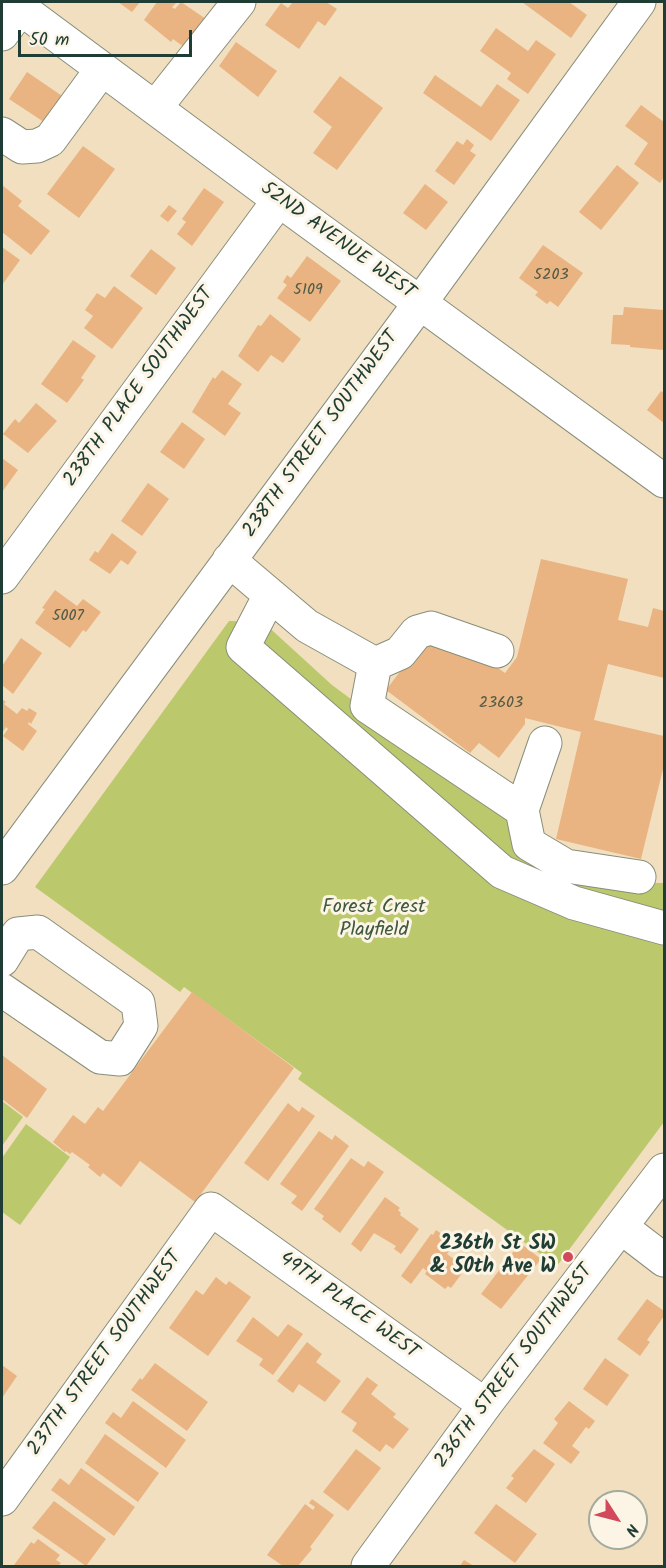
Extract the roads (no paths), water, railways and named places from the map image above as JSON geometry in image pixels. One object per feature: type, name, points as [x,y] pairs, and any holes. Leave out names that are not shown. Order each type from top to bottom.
[{"type":"street","points":[[155,108],[239,2]]},
{"type":"street","name":"238TH STREET SOUTHWEST","points":[[2,868],[420,303],[639,2]]},
{"type":"street","points":[[2,34],[16,5]]},
{"type":"street","name":"52ND AVENUE WEST","points":[[16,5],[664,481]]},
{"type":"street","points":[[2,134],[22,147],[37,146],[50,140],[65,123],[102,69]]},
{"type":"street","name":"238TH PLACE SOUTHWEST","points":[[2,577],[279,200]]},
{"type":"street","points":[[230,560],[307,626],[375,664]]},
{"type":"street","points":[[270,595],[243,647],[502,872],[574,903],[664,928]]},
{"type":"street","points":[[375,664],[400,653],[417,632],[431,627],[497,651]]},
{"type":"street","points":[[375,664],[367,706],[522,810]]},
{"type":"street","points":[[545,743],[522,810],[529,844],[566,866],[639,877]]},
{"type":"street","points":[[2,960],[18,934],[39,932],[138,1004],[141,1026],[120,1059],[100,1057],[2,990]]},
{"type":"street","name":"236TH STREET SOUTHWEST","points":[[368,1566],[485,1405],[664,1170]]},
{"type":"street","name":"49TH PLACE WEST","points":[[211,1209],[485,1405]]},
{"type":"street","name":"237TH STREET SOUTHWEST","points":[[2,1499],[211,1209]]},
{"type":"street","points":[[621,1227],[664,1260]]},
{"type":"place","name":"236th St SW & 50th Ave W","points":[[568,1257]]},
{"type":"park label","name":"Forest Crest Playfield","points":[[374,920]]}]
